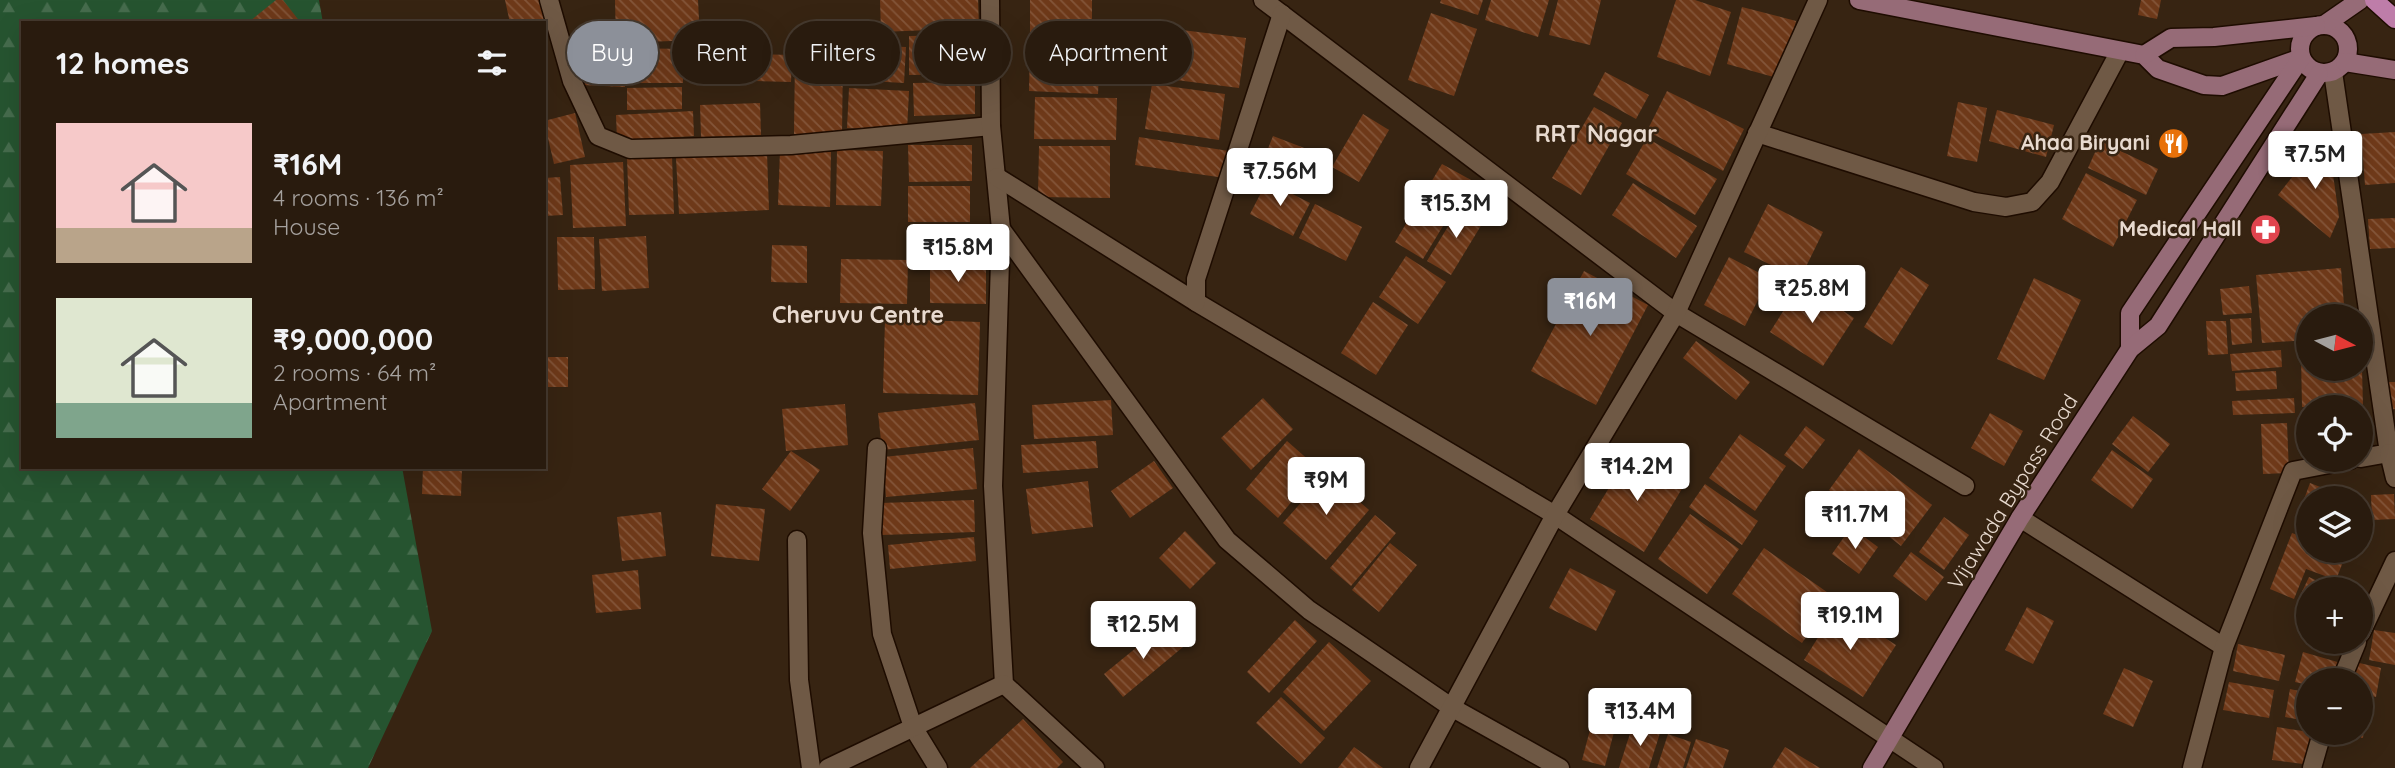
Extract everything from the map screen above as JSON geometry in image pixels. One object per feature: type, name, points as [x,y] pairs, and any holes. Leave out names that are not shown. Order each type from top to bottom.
[{"type":"main road","points":[[1859,0],[2144,55],[2158,69],[2204,85],[2222,86],[2301,58]]},
{"type":"main road","points":[[2360,0],[2309,29],[2300,42],[2301,58],[2305,65],[2332,69],[2395,70]]},
{"type":"main road","points":[[2374,0],[2395,19]]},
{"type":"main road","points":[[2144,55],[2171,38],[2214,37],[2320,25],[2338,29],[2347,41],[2348,48],[2332,69]]},
{"type":"main road","points":[[2130,349],[2130,313],[2301,58]]},
{"type":"main road","name":"Vijawada Bypass Road","points":[[1872,768],[2020,518],[2130,349],[2158,326],[2332,69]]},
{"type":"street","points":[[549,0],[572,80],[598,136],[630,149],[791,145],[991,126]]},
{"type":"street","points":[[990,0],[991,126],[1000,229],[993,485],[1004,684],[1096,768]]},
{"type":"street","points":[[1264,0],[1676,313],[1965,486]]},
{"type":"street","points":[[1419,768],[1555,515],[1676,313],[1818,0]]},
{"type":"street","points":[[1196,302],[1196,279],[1282,14]]},
{"type":"street","points":[[1758,133],[1975,202],[2006,207],[2032,202],[2050,182],[2120,51]]},
{"type":"street","points":[[2332,69],[2389,453],[2395,478]]},
{"type":"street","points":[[997,177],[1196,302],[1555,515],[1934,768]]},
{"type":"street","points":[[1000,229],[1227,540],[1309,610],[1451,707],[1560,768]]},
{"type":"street","points":[[877,448],[872,533],[881,634],[913,727],[938,768]]},
{"type":"street","points":[[2373,456],[2389,453]]},
{"type":"street","points":[[2192,768],[2224,647],[2293,471],[2296,470]]},
{"type":"street","points":[[2020,518],[2224,647]]},
{"type":"street","points":[[797,540],[799,680],[811,768]]},
{"type":"street","points":[[2373,608],[2395,561]]},
{"type":"street","points":[[828,768],[1004,684]]},
{"type":"street","points":[[2312,768],[2319,745]]},
{"type":"green space","points":[[0,0],[319,0],[323,21],[21,21],[21,469],[402,469],[432,631],[368,768],[0,768]]},
{"type":"building","points":[[276,0],[283,0],[299,21],[250,21]]},
{"type":"building","points":[[505,0],[545,0],[551,28],[546,29],[546,21],[510,21]]},
{"type":"building","points":[[615,0],[698,0],[699,21],[672,21],[672,41],[658,42],[658,21],[615,21]]},
{"type":"building","points":[[880,0],[978,0],[979,21],[914,21],[914,31],[900,31],[900,21],[881,21]]},
{"type":"building","points":[[1030,0],[1092,0],[1092,21],[1030,21]]},
{"type":"building","points":[[1441,0],[1483,0],[1478,15],[1440,3]]},
{"type":"building","points":[[1491,0],[1549,0],[1538,37],[1485,20]]},
{"type":"building","points":[[1558,0],[1601,0],[1590,45],[1549,35]]},
{"type":"building","points":[[1676,0],[1695,0],[1731,12],[1710,76],[1657,57]]},
{"type":"building","points":[[2141,0],[2161,0],[2157,19],[2138,15]]},
{"type":"building","points":[[1742,7],[1796,21],[1781,79],[1727,64]]},
{"type":"building","points":[[1431,13],[1477,29],[1454,96],[1408,80]]},
{"type":"building","points":[[1192,31],[1246,38],[1239,88],[1192,82]]},
{"type":"building","points":[[909,36],[914,36],[914,75],[909,75]]},
{"type":"building","points":[[900,47],[906,47],[904,83],[900,83]]},
{"type":"building","points":[[658,49],[672,49],[672,83],[658,83]]},
{"type":"building","points":[[771,54],[785,55],[785,82],[771,81]]},
{"type":"building","points":[[1605,72],[1649,95],[1636,119],[1593,95]]},
{"type":"building","points":[[913,83],[975,84],[975,114],[914,116]]},
{"type":"building","points":[[582,84],[625,84],[625,87]]},
{"type":"building","points":[[795,84],[843,84],[842,134],[794,134]]},
{"type":"building","points":[[1029,84],[1098,84],[1098,94],[1029,91]]},
{"type":"building","points":[[1152,84],[1225,94],[1219,140],[1145,129]]},
{"type":"building","points":[[682,87],[682,109],[627,110],[627,88]]},
{"type":"building","points":[[849,88],[909,91],[907,131],[847,128]]},
{"type":"building","points":[[1667,91],[1744,129],[1723,171],[1647,131]]},
{"type":"building","points":[[1035,97],[1117,98],[1116,140],[1034,139]]},
{"type":"building","points":[[1958,102],[1987,108],[1977,162],[1947,156]]},
{"type":"building","points":[[760,103],[761,135],[701,137],[700,105]]},
{"type":"building","points":[[1594,107],[1622,123],[1581,195],[1552,178]]},
{"type":"building","points":[[1997,110],[2054,125],[2046,157],[1989,141]]},
{"type":"building","points":[[693,111],[694,136],[617,141],[616,115]]},
{"type":"building","points":[[575,113],[585,157],[554,164],[546,120]]},
{"type":"building","points":[[1363,114],[1389,130],[1359,182],[1332,167]]},
{"type":"building","points":[[2395,132],[2395,183],[2365,185],[2361,134]]},
{"type":"building","points":[[1273,136],[1320,154],[1306,190],[1259,171]]},
{"type":"building","points":[[1139,137],[1229,151],[1225,178],[1135,165]]},
{"type":"building","points":[[1647,138],[1717,179],[1695,215],[1626,174]]},
{"type":"building","points":[[2322,139],[2330,153],[2339,217],[2330,238],[2278,195]]},
{"type":"building","points":[[2100,141],[2158,169],[2146,195],[2088,168]]},
{"type":"building","points":[[908,145],[972,145],[972,181],[909,182]]},
{"type":"building","points":[[1039,146],[1110,146],[1110,198],[1038,197]]},
{"type":"building","points":[[780,150],[831,152],[830,207],[778,205]]},
{"type":"building","points":[[837,150],[883,151],[881,206],[836,205]]},
{"type":"building","points":[[767,153],[769,210],[679,214],[676,158]]},
{"type":"building","points":[[672,156],[674,214],[629,215],[627,157]]},
{"type":"building","points":[[623,162],[626,226],[573,228],[570,165]]},
{"type":"building","points":[[1442,164],[1471,180],[1423,259],[1395,242]]},
{"type":"building","points":[[2086,173],[2137,200],[2113,247],[2062,219]]},
{"type":"building","points":[[560,177],[563,215],[546,216],[546,178]]},
{"type":"building","points":[[1267,181],[1310,203],[1293,236],[1250,214]]},
{"type":"building","points":[[1633,183],[1697,226],[1676,258],[1612,215]]},
{"type":"building","points":[[908,186],[970,186],[970,222],[908,222]]},
{"type":"building","points":[[1315,204],[1362,227],[1346,261],[1299,238]]},
{"type":"building","points":[[1768,204],[1823,232],[1800,279],[1744,252]]},
{"type":"building","points":[[1461,205],[1485,219],[1451,275],[1427,261]]},
{"type":"building","points":[[2395,218],[2395,248],[2370,249],[2368,219]]},
{"type":"building","points":[[646,236],[649,288],[602,291],[599,239]]},
{"type":"building","points":[[557,237],[594,237],[595,289],[558,290]]},
{"type":"building","points":[[772,245],[807,246],[807,283],[771,282]]},
{"type":"building","points":[[1406,256],[1446,282],[1418,324],[1379,297]]},
{"type":"building","points":[[1729,257],[1769,278],[1745,326],[1704,305]]},
{"type":"building","points":[[841,259],[908,260],[907,304],[840,303]]},
{"type":"building","points":[[930,264],[986,264],[986,304],[930,303]]},
{"type":"building","points":[[1901,267],[1929,285],[1892,345],[1864,327]]},
{"type":"building","points":[[2341,268],[2344,304],[2296,304],[2296,341],[2262,343],[2256,275]]},
{"type":"building","points":[[1584,271],[1648,305],[1596,405],[1531,371]]},
{"type":"building","points":[[2034,278],[2081,300],[2044,380],[1997,359]]},
{"type":"building","points":[[1801,283],[1854,318],[1823,366],[1770,332]]},
{"type":"building","points":[[2249,286],[2252,313],[2223,315],[2220,289]]},
{"type":"building","points":[[1373,302],[1408,325],[1376,375],[1341,353]]},
{"type":"building","points":[[2251,318],[2252,343],[2232,345],[2230,319]]},
{"type":"building","points":[[885,319],[980,322],[978,395],[883,393]]},
{"type":"building","points":[[2206,321],[2226,321],[2228,354],[2208,355]]},
{"type":"building","points":[[1696,341],[1750,382],[1736,400],[1683,358]]},
{"type":"building","points":[[2281,350],[2282,367],[2232,371],[2230,354]]},
{"type":"building","points":[[546,357],[568,357],[568,387],[546,387]]},
{"type":"building","points":[[2276,371],[2277,389],[2236,391],[2235,373]]},
{"type":"building","points":[[2302,382],[2362,382],[2363,395],[2302,395]]},
{"type":"building","points":[[2387,382],[2395,382],[2395,409],[2389,410]]},
{"type":"building","points":[[1263,398],[1293,429],[1251,470],[1221,438]]},
{"type":"building","points":[[2294,398],[2295,413],[2233,415],[2232,401]]},
{"type":"building","points":[[1111,400],[1113,435],[1034,439],[1032,405]]},
{"type":"building","points":[[975,403],[979,440],[882,450],[878,413]]},
{"type":"building","points":[[845,404],[848,445],[786,451],[782,409]]},
{"type":"building","points":[[1990,413],[2023,431],[2004,466],[1971,448]]},
{"type":"building","points":[[2133,416],[2170,444],[2148,472],[2112,444]]},
{"type":"building","points":[[2287,423],[2289,473],[2263,474],[2261,424]]},
{"type":"building","points":[[1806,426],[1825,440],[1803,469],[1784,455]]},
{"type":"building","points":[[1740,434],[1786,466],[1755,511],[1709,478]]},
{"type":"building","points":[[1096,441],[1098,468],[1023,473],[1021,445]]},
{"type":"building","points":[[1287,441],[1319,469],[1278,518],[1246,489]]},
{"type":"building","points":[[973,448],[977,489],[886,497],[883,457]]},
{"type":"building","points":[[1859,449],[1932,505],[1901,546],[1829,490]]},
{"type":"building","points":[[2112,450],[2153,479],[2132,509],[2091,480]]},
{"type":"building","points":[[791,451],[820,470],[790,511],[762,489]]},
{"type":"building","points":[[1629,455],[1683,487],[1644,552],[1590,519]]},
{"type":"building","points":[[1154,461],[1173,488],[1130,518],[1111,491]]},
{"type":"building","points":[[423,469],[462,469],[461,496],[422,494]]},
{"type":"building","points":[[1327,473],[1369,510],[1326,560],[1283,523]]},
{"type":"building","points":[[1088,481],[1093,527],[1032,534],[1026,489]]},
{"type":"building","points":[[1705,484],[1758,521],[1742,545],[1689,507]]},
{"type":"building","points":[[2394,494],[2395,519],[2373,520],[2373,495]]},
{"type":"building","points":[[974,500],[975,532],[881,535],[880,503]]},
{"type":"building","points":[[716,504],[765,509],[759,561],[711,556]]},
{"type":"building","points":[[661,512],[666,556],[622,561],[617,517]]},
{"type":"building","points":[[1690,514],[1739,549],[1707,594],[1658,559]]},
{"type":"building","points":[[1375,515],[1396,533],[1351,586],[1330,568]]},
{"type":"building","points":[[1944,517],[1969,535],[1944,570],[1919,552]]},
{"type":"building","points":[[1851,527],[1878,547],[1859,574],[1832,554]]},
{"type":"building","points":[[1185,531],[1216,563],[1190,589],[1159,558]]},
{"type":"building","points":[[2292,533],[2296,534],[2296,563],[2343,563],[2337,577],[2328,577],[2306,569],[2303,577],[2296,577],[2294,599],[2270,589]]},
{"type":"building","points":[[974,537],[976,561],[890,569],[888,545]]},
{"type":"building","points":[[1390,543],[1417,565],[1379,612],[1352,590]]},
{"type":"building","points":[[1764,548],[1834,597],[1802,643],[1732,594]]},
{"type":"building","points":[[1911,552],[1944,577],[1926,601],[1893,576]]},
{"type":"building","points":[[1570,568],[1616,591],[1596,631],[1549,608]]},
{"type":"building","points":[[638,570],[641,609],[596,613],[592,575]]},
{"type":"building","points":[[1837,607],[1896,645],[1863,697],[1804,660]]},
{"type":"building","points":[[2027,607],[2054,621],[2033,664],[2005,650]]},
{"type":"building","points":[[1295,620],[1317,641],[1269,693],[1247,672]]},
{"type":"building","points":[[1164,625],[1183,647],[1123,697],[1104,674]]},
{"type":"building","points":[[2374,630],[2395,633],[2395,665],[2369,660],[2370,654],[2373,654]]},
{"type":"building","points":[[1329,642],[1371,681],[1324,731],[1283,692]]},
{"type":"building","points":[[2238,644],[2285,655],[2279,681],[2233,671]]},
{"type":"building","points":[[2302,654],[2341,663],[2340,668],[2299,668]]},
{"type":"building","points":[[2355,662],[2381,668],[2376,697],[2373,696],[2373,668],[2354,668]]},
{"type":"building","points":[[2124,668],[2153,681],[2133,727],[2103,714]]},
{"type":"building","points":[[2229,682],[2274,690],[2269,718],[2223,710]]},
{"type":"building","points":[[2290,689],[2296,690],[2296,719],[2285,717]]},
{"type":"building","points":[[1281,697],[1325,738],[1301,764],[1256,723]]},
{"type":"building","points":[[1595,711],[1618,717],[1605,766],[1582,760]]},
{"type":"building","points":[[1023,719],[1063,762],[1057,768],[970,768]]},
{"type":"building","points":[[1633,724],[1660,733],[1649,768],[1619,768]]},
{"type":"building","points":[[2277,727],[2296,730],[2296,745],[2314,745],[2311,765],[2272,760]]},
{"type":"building","points":[[1668,734],[1691,742],[1683,768],[1657,768]]},
{"type":"building","points":[[1696,739],[1729,750],[1723,768],[1686,768]]},
{"type":"building","points":[[1354,747],[1383,768],[1338,768]]},
{"type":"building","points":[[1785,747],[1820,768],[1772,768]]},
{"type":"place","name":"Ahaa Biryani","points":[[2173,143]]},
{"type":"place","name":"Medical Hall","points":[[2265,229]]},
{"type":"district","name":"RRT Nagar","points":[[1596,134]]},
{"type":"district","name":"Cheruvu Centre","points":[[858,315]]}]
